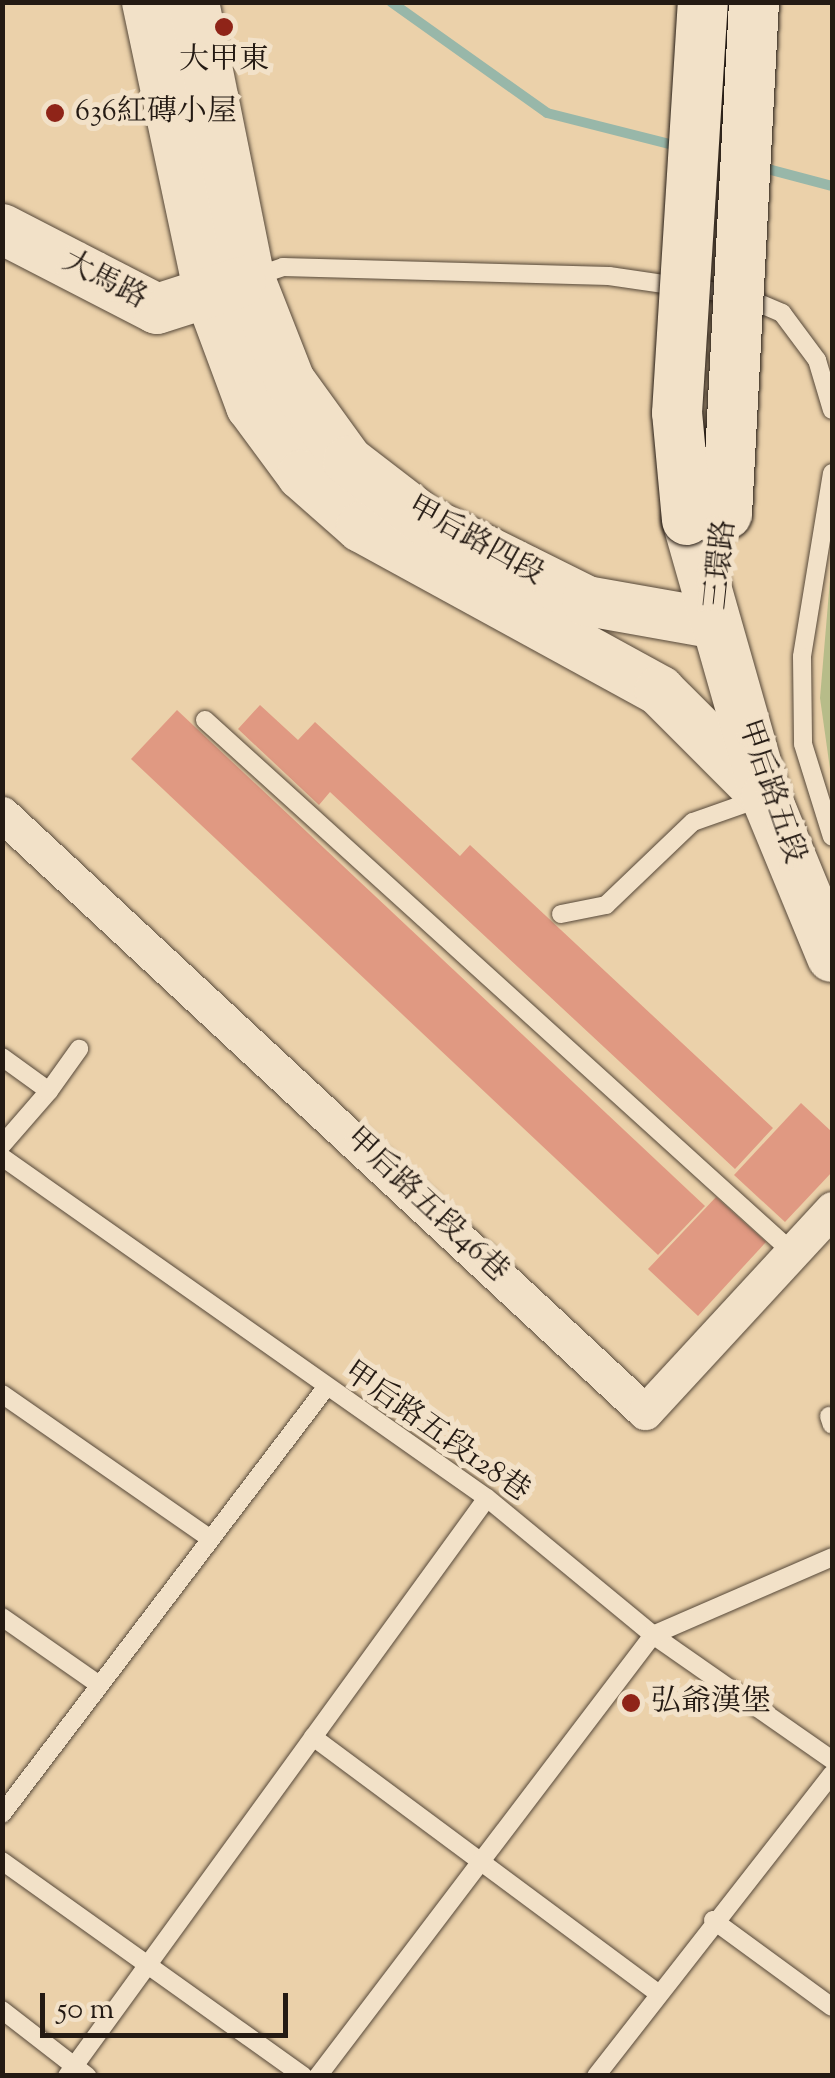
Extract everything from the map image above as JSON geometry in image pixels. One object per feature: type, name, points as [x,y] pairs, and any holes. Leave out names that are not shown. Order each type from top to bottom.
[{"type":"street","name":"甲后路四段","points":[[147,2],[229,286],[348,461],[426,521],[587,601],[716,624]]},
{"type":"street","name":"甲后路四段","points":[[194,2],[229,286],[251,406],[302,475],[361,528],[576,640],[660,691],[766,797]]},
{"type":"street","name":"三環路","points":[[703,2],[677,413],[707,517]]},
{"type":"street","name":"三環路","points":[[716,624],[707,517],[754,2]]},
{"type":"street","name":"大馬路","points":[[2,229],[157,309],[229,286]]},
{"type":"street","name":"甲后路四段","points":[[576,640],[646,644],[716,624]]},
{"type":"street","name":"甲后路五段","points":[[716,624],[766,797],[830,949]]},
{"type":"street","name":"甲后路五段46巷","points":[[2,814],[646,1412],[832,1208]]},
{"type":"lane","points":[[229,286],[283,267],[590,275],[740,295],[782,313],[817,360],[832,410]]},
{"type":"lane","points":[[832,473],[802,657],[802,744],[832,836]]},
{"type":"lane","points":[[205,720],[790,1250]]},
{"type":"lane","points":[[560,914],[606,904],[693,822],[766,797]]},
{"type":"lane","points":[[2,1145],[49,1091],[79,1048]]},
{"type":"lane","points":[[2,1057],[49,1091]]},
{"type":"lane","name":"甲后路五段128巷","points":[[2,1157],[325,1389],[488,1498],[653,1635],[832,1760]]},
{"type":"lane","points":[[2,1814],[325,1389]]},
{"type":"lane","points":[[2,1394],[212,1539]]},
{"type":"lane","points":[[2,2010],[76,2072],[147,1964],[488,1498]]},
{"type":"lane","points":[[318,2076],[653,1635],[832,1557]]},
{"type":"lane","points":[[2,1617],[98,1684]]},
{"type":"lane","points":[[313,1737],[658,1993]]},
{"type":"lane","points":[[603,2073],[713,1920],[832,1774]]},
{"type":"lane","points":[[2,1861],[303,2076]]},
{"type":"lane","points":[[713,1920],[832,2007]]},
{"type":"green space","points":[[832,556],[832,783],[820,698]]},
{"type":"building","points":[[260,705],[298,740],[315,722],[460,856],[470,845],[773,1128],[735,1169],[330,792],[319,805],[238,729]]},
{"type":"building","points":[[177,710],[705,1206],[658,1255],[131,759]]},
{"type":"building","points":[[801,1103],[832,1132],[832,1172],[785,1222],[734,1175]]},
{"type":"building","points":[[716,1197],[766,1242],[698,1316],[648,1269]]},
{"type":"waterway","points":[[391,2],[547,113],[681,147]]},
{"type":"waterway","points":[[760,167],[832,186]]},
{"type":"place","name":"大甲東","points":[[224,27]]},
{"type":"place","name":"636紅磚小屋","points":[[55,113]]},
{"type":"place","name":"弘爺漢堡","points":[[631,1703]]}]
